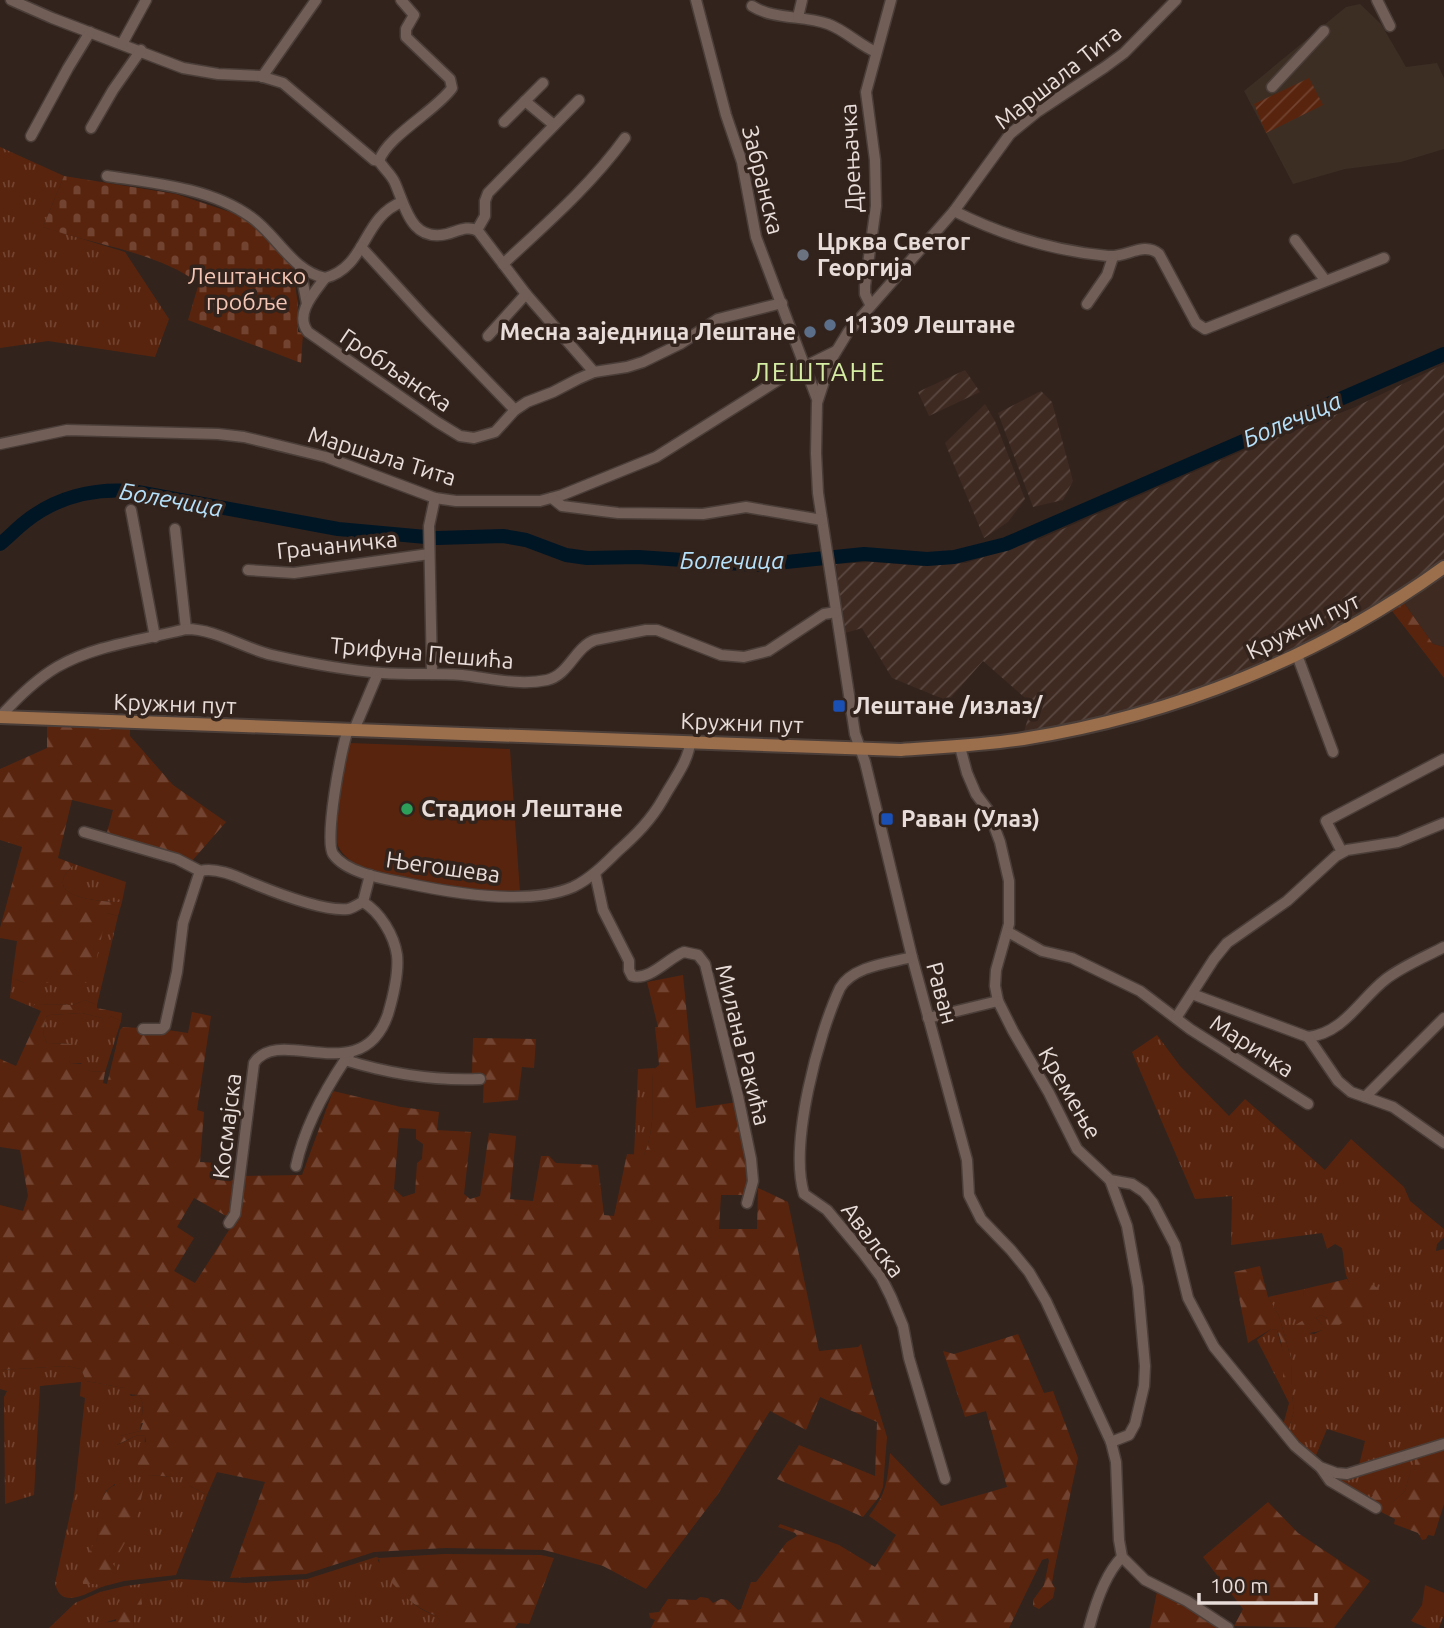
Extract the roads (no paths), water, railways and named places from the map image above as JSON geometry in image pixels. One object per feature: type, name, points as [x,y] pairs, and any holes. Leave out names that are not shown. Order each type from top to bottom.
[{"type":"main road","name":"Кружни пут","points":[[0,717],[901,750],[960,747],[1052,734],[1144,713],[1227,684],[1362,622],[1444,567]]},
{"type":"street","points":[[11,0],[167,63],[195,71],[262,77],[283,83],[366,154],[379,161],[395,182],[415,226],[427,235],[467,228],[477,230],[526,294],[594,372]]},
{"type":"street","points":[[122,44],[146,0]]},
{"type":"street","points":[[262,77],[316,0]]},
{"type":"street","points":[[379,161],[409,126],[452,88],[450,79],[406,37],[406,29],[414,15],[401,0]]},
{"type":"street","name":"Забранска","points":[[696,0],[726,115],[742,162],[756,237],[805,366]]},
{"type":"street","points":[[798,17],[802,0]]},
{"type":"street","name":"Дрењачка","points":[[870,304],[865,295],[865,286],[876,205],[876,183],[866,92],[891,0]]},
{"type":"street","name":"Маршала Тита","points":[[0,444],[67,430],[228,435],[326,457],[435,498],[528,502],[552,498],[656,457],[757,392],[836,351],[870,304],[954,211],[1010,134],[1037,112],[1124,53],[1176,0]]},
{"type":"street","points":[[1377,0],[1390,26]]},
{"type":"street","points":[[752,6],[764,14],[798,17],[834,26],[876,52]]},
{"type":"street","points":[[1272,87],[1324,31]]},
{"type":"street","points":[[31,136],[90,32]]},
{"type":"street","points":[[91,128],[113,90],[141,51]]},
{"type":"street","points":[[504,122],[542,83]]},
{"type":"street","points":[[477,230],[486,213],[485,201],[488,193],[579,100]]},
{"type":"street","points":[[525,101],[554,125]]},
{"type":"street","points":[[503,264],[554,217],[625,138]]},
{"type":"street","points":[[107,176],[190,191],[229,204],[266,229],[300,267],[325,278]]},
{"type":"street","points":[[307,304],[325,278],[344,268],[361,247],[380,215],[402,202]]},
{"type":"street","points":[[954,211],[995,231],[1012,236],[1113,257],[1141,249],[1157,251],[1196,323],[1205,329],[1384,258]]},
{"type":"street","points":[[1295,240],[1325,280]]},
{"type":"street","name":"Гробљанска","points":[[361,247],[515,410]]},
{"type":"street","points":[[1087,304],[1107,275],[1113,257]]},
{"type":"street","points":[[300,267],[307,304]]},
{"type":"street","points":[[488,336],[526,294]]},
{"type":"street","name":"Гробљанска","points":[[307,304],[303,326],[308,332],[437,422],[460,436],[474,438],[490,435],[527,402],[594,372],[627,368],[680,345],[718,319],[782,303]]},
{"type":"street","name":"Раван","points":[[836,351],[817,403],[816,453],[822,520],[859,748],[865,762],[912,957],[967,1160],[969,1195],[982,1219],[1017,1257],[1046,1301],[1111,1442],[1116,1462],[1122,1557]]},
{"type":"street","name":"Раван","points":[[805,366],[817,403]]},
{"type":"street","points":[[432,674],[429,531],[435,498]]},
{"type":"street","points":[[552,498],[562,506],[618,513],[703,514],[746,507],[822,520]]},
{"type":"street","points":[[131,510],[155,637]]},
{"type":"street","points":[[174,529],[186,629]]},
{"type":"street","name":"Грачаничка","points":[[248,570],[294,573],[429,548]]},
{"type":"street","name":"Трифуна Пешића","points":[[0,717],[23,692],[56,667],[102,648],[186,629],[203,630],[256,651],[281,657],[378,673],[432,674],[525,682],[546,680],[563,671],[591,642],[646,630],[667,633],[721,655],[744,657],[760,654],[824,614],[836,612]]},
{"type":"street","points":[[1297,654],[1333,752]]},
{"type":"street","name":"Његошева","points":[[378,673],[340,754],[330,847],[335,857],[359,872],[370,875],[461,893],[522,896],[573,887],[594,873],[652,818],[687,755],[690,742]]},
{"type":"street","name":"Кремење","points":[[960,747],[967,773],[988,810],[1003,850],[1011,899],[1008,932],[995,978],[998,1002],[1077,1149],[1110,1180],[1132,1184],[1144,1192],[1153,1203],[1175,1245],[1188,1298],[1214,1348],[1277,1426],[1320,1467],[1330,1481],[1376,1508]]},
{"type":"street","points":[[1342,852],[1325,821],[1444,759]]},
{"type":"street","points":[[1176,1018],[1227,943],[1287,901],[1342,852],[1398,842],[1444,823]]},
{"type":"street","points":[[84,832],[177,859],[200,871],[234,875],[309,903],[343,909],[362,902],[370,875]]},
{"type":"street","points":[[143,1029],[162,1029],[165,1026],[181,950],[183,923],[200,871]]},
{"type":"street","name":"Милана Ракића","points":[[594,873],[603,910],[629,961],[632,976],[640,978],[684,951],[698,955],[705,964],[751,1159],[753,1181],[747,1203]]},
{"type":"street","points":[[296,1166],[318,1108],[334,1077],[348,1056],[373,1042],[383,1029],[391,1005],[396,966],[395,948],[384,922],[362,902]]},
{"type":"street","name":"Маричка","points":[[1008,932],[1042,951],[1072,958],[1140,991],[1176,1018],[1308,1104]]},
{"type":"street","points":[[1308,1037],[1334,1028],[1360,1007],[1387,978],[1444,947]]},
{"type":"street","name":"Авалска","points":[[912,957],[859,973],[847,979],[840,988],[811,1077],[801,1139],[801,1184],[804,1194],[828,1209],[881,1277],[891,1297],[903,1326],[909,1358],[945,1479]]},
{"type":"street","points":[[1192,994],[1308,1037],[1338,1081],[1358,1096],[1394,1107],[1444,1143]]},
{"type":"street","points":[[928,1018],[998,1002]]},
{"type":"street","points":[[1365,1097],[1444,1018]]},
{"type":"street","name":"Космајска","points":[[229,1223],[235,1214],[254,1063],[258,1058],[271,1051],[348,1056],[383,1072],[420,1077],[480,1079]]},
{"type":"street","points":[[1110,1180],[1127,1226],[1138,1287],[1145,1366],[1135,1424],[1129,1435],[1111,1442]]},
{"type":"street","points":[[1320,1467],[1347,1474],[1444,1444]]},
{"type":"street","points":[[1089,1628],[1095,1605],[1116,1563],[1122,1557],[1145,1580],[1187,1601],[1227,1628]]},
{"type":"waterway","name":"Болечица","points":[[0,544],[37,513],[62,500],[118,490],[338,529],[437,538],[503,536],[526,540],[566,555],[587,558],[638,557],[758,565],[864,554],[927,559],[954,557],[1006,544],[1444,354]]},
{"type":"place","name":"Црква Светог Георгија","points":[[803,255]]},
{"type":"place","name":"11309 Лештане","points":[[830,325]]},
{"type":"place","name":"Месна заједница Лештане","points":[[810,332]]},
{"type":"place","name":"Лештане /излаз/","points":[[839,706]]},
{"type":"place","name":"Стадион Лештане","points":[[407,809]]},
{"type":"place","name":"Раван (Улаз)","points":[[887,819]]},
{"type":"district","name":"ЛЕШТАНЕ","points":[[819,372]]},
{"type":"park label","name":"Лештанско гробље","points":[[247,289]]}]
